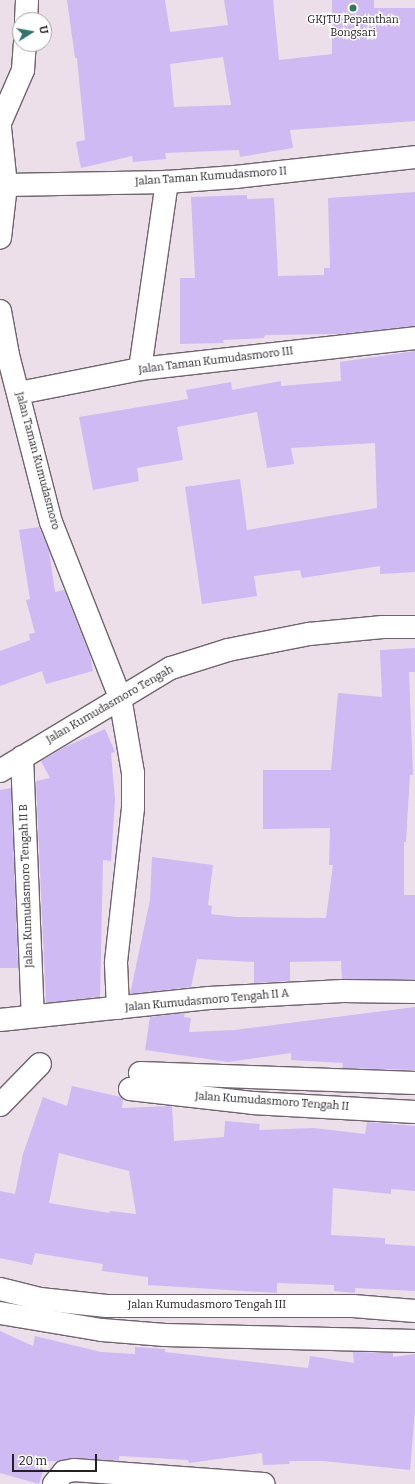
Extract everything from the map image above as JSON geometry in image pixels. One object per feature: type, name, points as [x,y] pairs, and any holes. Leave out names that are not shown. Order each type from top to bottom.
[{"type":"street","points":[[26,12],[27,0]]},
{"type":"street","points":[[0,124],[23,70],[24,52]]},
{"type":"street","points":[[0,128],[6,185],[0,238]]},
{"type":"street","name":"Jalan Taman Kumudasmoro II","points":[[6,185],[167,182],[235,177],[415,157]]},
{"type":"street","points":[[140,369],[167,182]]},
{"type":"street","name":"Jalan Taman Kumudasmoro","points":[[0,311],[8,355],[51,522],[120,697],[133,773],[133,808],[116,963],[118,1008]]},
{"type":"street","name":"Jalan Taman Kumudasmoro III","points":[[19,393],[140,369],[415,338]]},
{"type":"street","name":"Jalan Kumudasmoro Tengah","points":[[0,771],[120,697],[171,668],[228,650],[309,634],[415,627]]},
{"type":"street","name":"Jalan Kumudasmoro Tengah II B","points":[[22,757],[33,1015]]},
{"type":"street","name":"Jalan Kumudasmoro Tengah II A","points":[[0,1020],[33,1015],[256,996],[343,991],[415,992]]},
{"type":"street","points":[[0,1105],[40,1064]]},
{"type":"street","name":"Jalan Kumudasmoro Tengah II","points":[[415,1083],[135,1081],[252,1103],[415,1112]]},
{"type":"street","name":"Jalan Kumudasmoro Tengah III","points":[[0,1289],[39,1310],[107,1306],[237,1305],[353,1306],[415,1312]]},
{"type":"street","points":[[235,1336],[237,1305]]},
{"type":"street","points":[[102,1330],[107,1306]]},
{"type":"street","points":[[0,1313],[39,1310],[102,1330],[165,1335],[415,1341]]},
{"type":"street","points":[[54,1484],[64,1472],[74,1470],[263,1484]]},
{"type":"building","points":[[67,0],[165,0],[170,32],[228,25],[224,0],[273,0],[279,60],[332,54],[332,0],[374,0],[374,8],[415,8],[415,121],[290,130],[293,148],[240,157],[239,150],[165,153],[166,159],[133,162],[132,156],[81,168],[76,142],[85,140],[77,58],[75,58]],"holes":[[[223,57],[231,105],[174,107],[170,64]]]},
{"type":"building","points":[[415,192],[415,326],[338,334],[265,335],[264,338],[223,340],[224,343],[180,344],[180,278],[195,278],[191,197],[247,195],[247,199],[274,198],[278,276],[324,275],[324,268],[330,268],[328,198]]},
{"type":"building","points":[[415,351],[415,572],[380,574],[380,566],[302,578],[300,570],[254,576],[257,596],[202,604],[185,487],[240,479],[247,530],[377,508],[375,443],[291,448],[294,464],[267,468],[257,412],[177,427],[183,460],[137,468],[139,481],[93,490],[79,417],[188,399],[186,390],[231,382],[232,390],[281,381],[281,386],[341,381],[340,362]]},
{"type":"building","points":[[39,527],[49,550],[55,592],[64,590],[90,655],[93,671],[46,684],[42,671],[0,686],[0,651],[30,640],[29,634],[35,633],[26,600],[30,599],[19,530]]},
{"type":"building","points":[[415,648],[415,672],[409,672],[413,775],[410,775],[406,842],[404,842],[404,895],[415,895],[415,980],[342,979],[341,961],[290,962],[290,981],[254,983],[254,962],[197,959],[191,987],[130,994],[150,900],[152,857],[213,865],[208,905],[212,906],[211,914],[236,917],[326,918],[333,865],[329,865],[330,828],[263,829],[263,770],[331,770],[338,693],[382,697],[380,650]]},
{"type":"building","points":[[105,729],[115,752],[111,753],[115,799],[111,861],[103,860],[100,997],[46,1003],[36,781],[50,778],[41,761],[65,747]]},
{"type":"building","points":[[11,788],[18,968],[0,968],[0,790]]},
{"type":"building","points":[[415,1007],[415,1070],[342,1068],[343,1063],[291,1060],[291,1053],[228,1062],[145,1050],[150,1017],[185,1013],[184,1017],[191,1018],[189,1032],[234,1030]]},
{"type":"building","points":[[72,1086],[121,1097],[123,1099],[122,1108],[172,1106],[174,1141],[224,1137],[225,1121],[260,1124],[259,1130],[314,1128],[365,1134],[367,1122],[415,1126],[415,1191],[391,1189],[391,1194],[333,1188],[331,1235],[385,1238],[385,1244],[415,1246],[415,1291],[355,1288],[355,1293],[334,1291],[334,1285],[277,1283],[277,1293],[148,1285],[148,1277],[102,1271],[103,1264],[35,1253],[32,1265],[0,1258],[0,1191],[15,1194],[23,1154],[43,1097],[67,1106]],"holes":[[[59,1153],[129,1171],[136,1214],[110,1211],[109,1213],[49,1203]]]},
{"type":"building","points":[[0,1331],[33,1346],[35,1336],[101,1352],[135,1354],[135,1347],[165,1349],[165,1352],[308,1368],[310,1356],[354,1363],[353,1352],[393,1353],[393,1357],[415,1354],[415,1410],[410,1470],[323,1461],[289,1461],[290,1464],[263,1465],[262,1453],[189,1463],[188,1460],[119,1456],[119,1461],[75,1458],[59,1461],[46,1461],[39,1484],[0,1473]]},
{"type":"place","name":"GKJTU Pepanthan Bongsari","points":[[353,8]]}]
